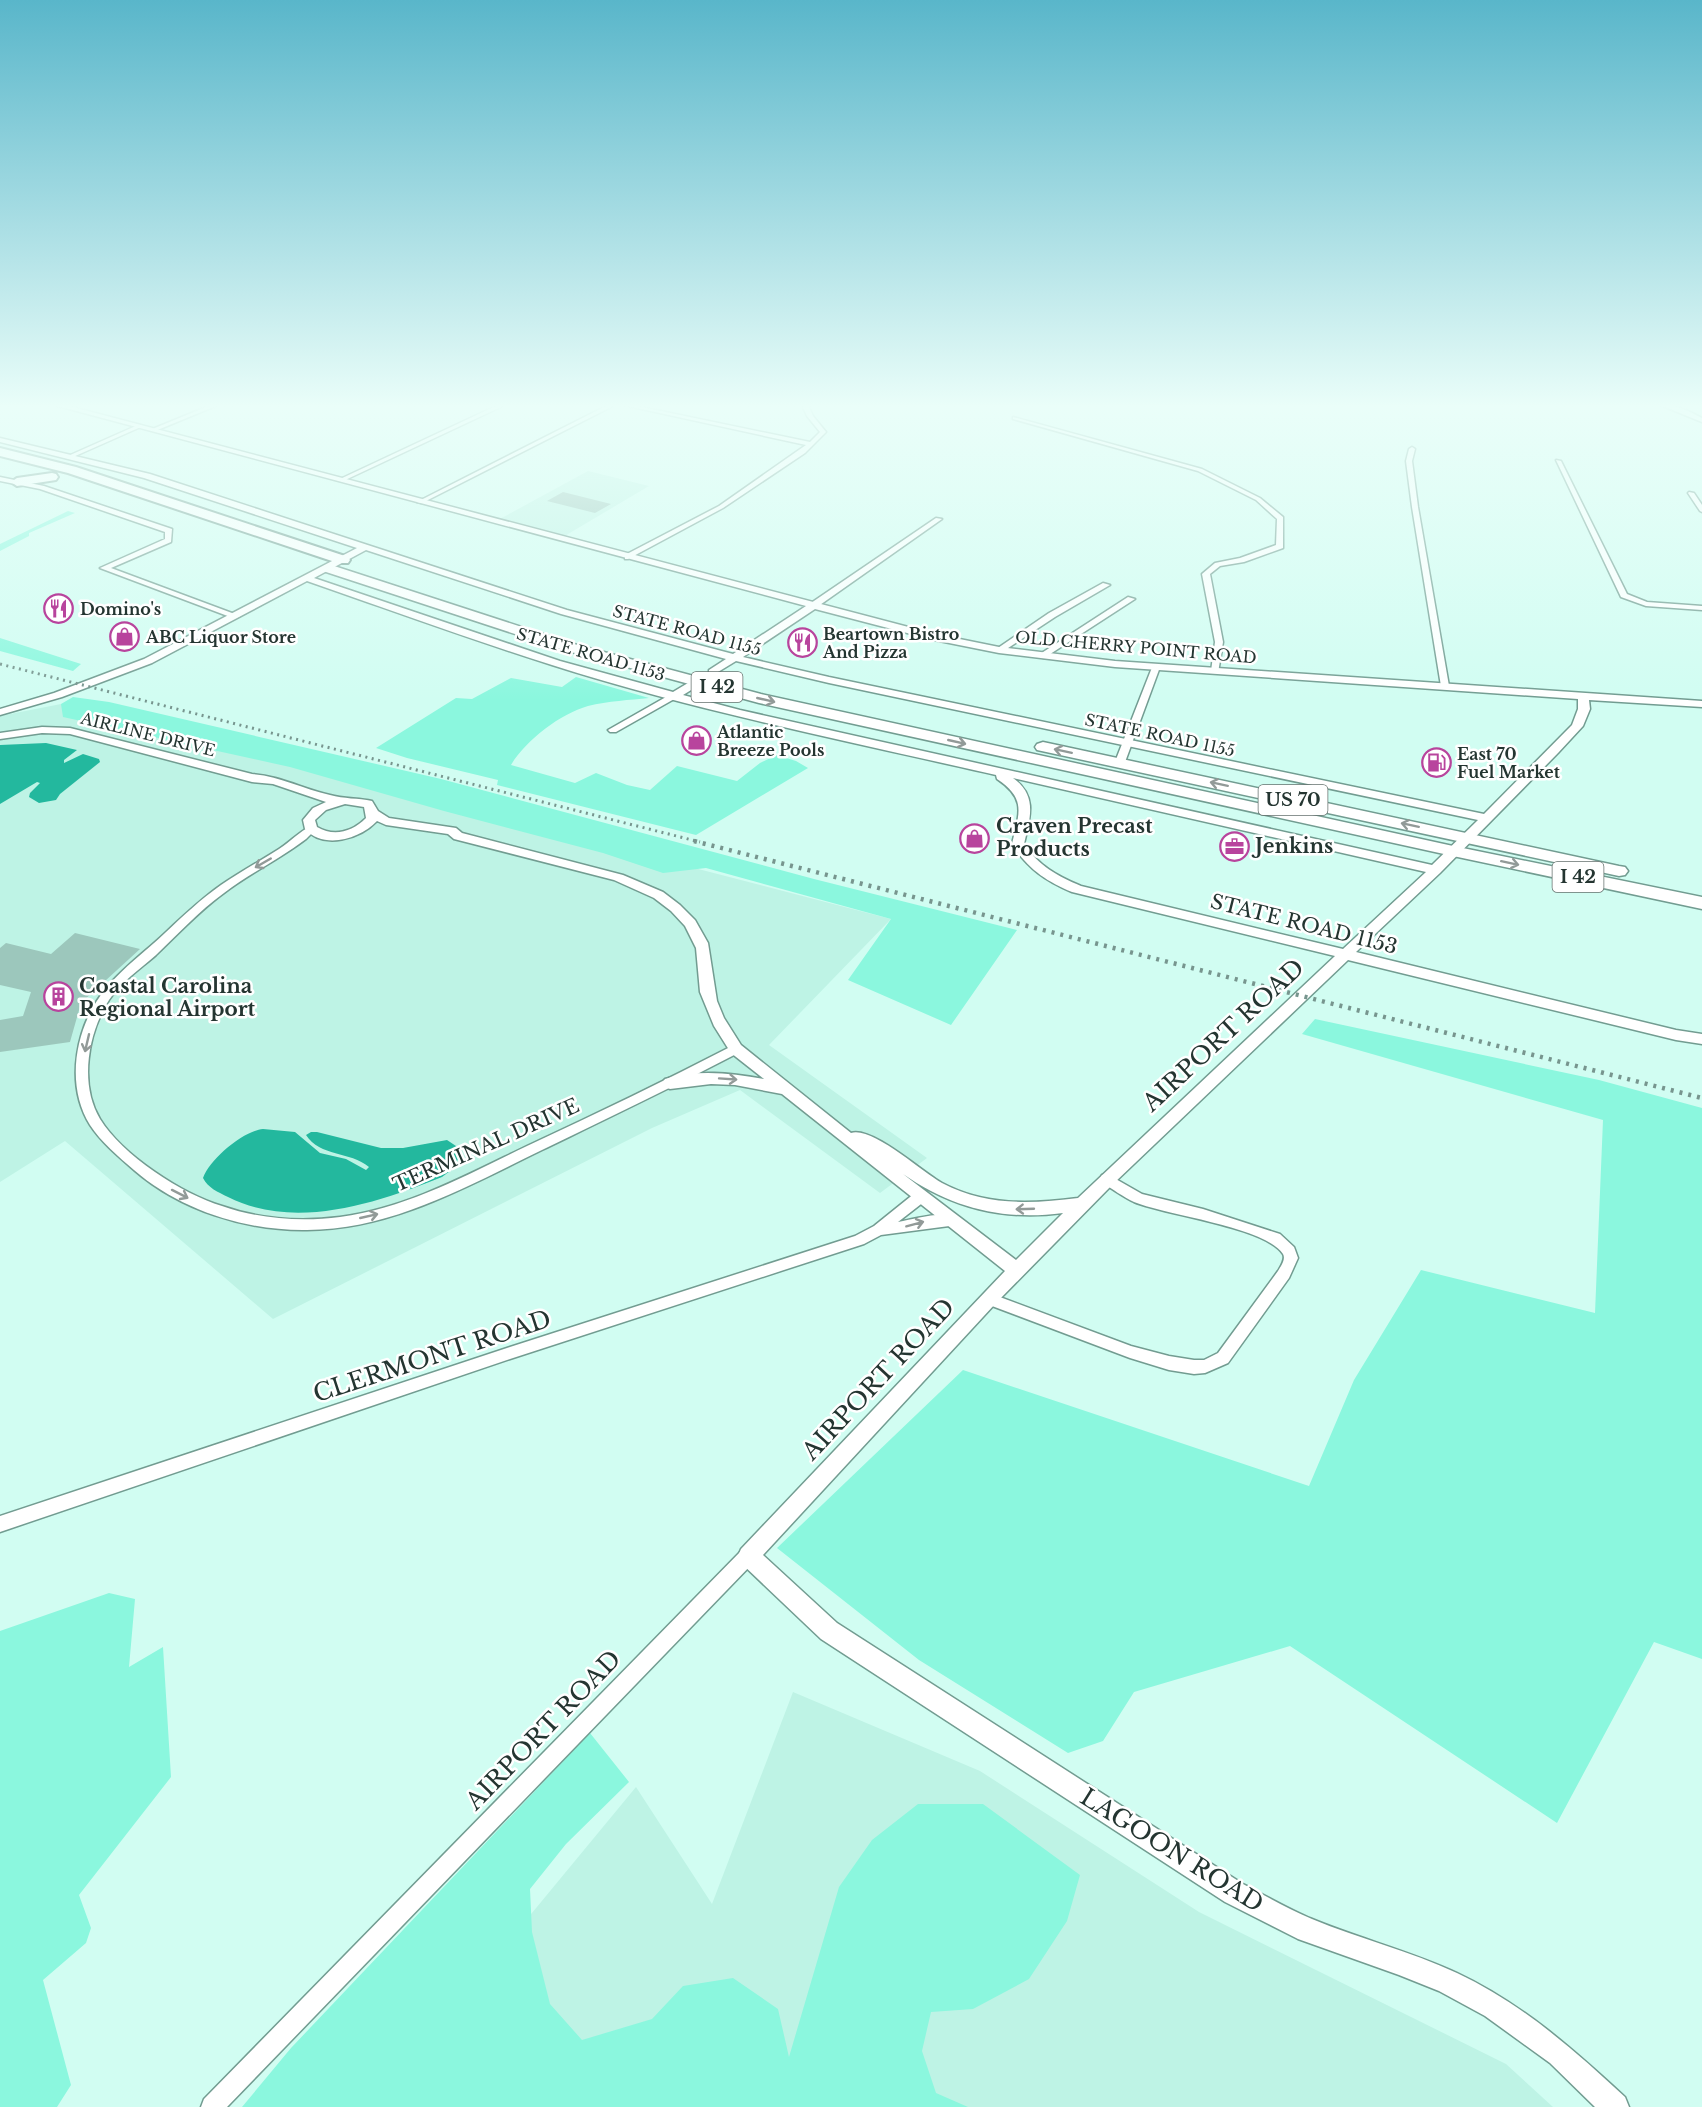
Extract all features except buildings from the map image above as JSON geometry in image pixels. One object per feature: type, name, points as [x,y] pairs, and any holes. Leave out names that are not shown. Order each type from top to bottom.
[{"type":"highway","name":"I 42","points":[[132,503],[569,647],[759,698],[1453,851],[1702,903]]},
{"type":"highway","name":"US 70","points":[[185,503],[343,560],[531,623],[713,672],[894,716],[1120,762],[1702,890]]},
{"type":"street","points":[[90,503],[169,531],[168,540],[104,568],[236,616]]},
{"type":"street","name":"STATE ROAD 1155","points":[[231,503],[597,622],[735,658],[1485,818]]},
{"type":"street","name":"OLD CHERRY POINT ROAD","points":[[425,503],[934,637],[999,650],[1156,667],[1702,704]]},
{"type":"street","points":[[628,557],[726,503]]},
{"type":"street","points":[[1215,671],[1219,642],[1206,574],[1211,568],[1224,562],[1243,560],[1280,546],[1281,518],[1263,503]]},
{"type":"street","points":[[1415,503],[1445,687]]},
{"type":"street","points":[[1579,503],[1624,595],[1646,604],[1702,608]]},
{"type":"street","points":[[713,672],[938,519]]},
{"type":"street","points":[[0,712],[58,695],[142,664],[309,579],[365,547]]},
{"type":"street","name":"STATE ROAD 1153","points":[[309,579],[516,651],[673,696],[784,724],[1435,870]]},
{"type":"street","points":[[999,650],[1052,615],[1106,585]]},
{"type":"street","points":[[1041,656],[1131,599]]},
{"type":"street","points":[[1120,762],[1156,667]]},
{"type":"street","points":[[613,730],[697,682]]},
{"type":"street","name":"AIRPORT ROAD","points":[[212,2107],[748,1556],[989,1299],[1107,1179],[1435,870],[1554,751],[1577,726],[1584,709],[1583,696]]},
{"type":"street","name":"AIRLINE DRIVE","points":[[0,736],[42,730],[70,731],[252,778]]},
{"type":"street","name":"STATE ROAD 1153","points":[[974,767],[998,775],[1017,785],[1027,807],[1018,844],[1029,863],[1048,877],[1077,889],[1676,1035],[1702,1039]]},
{"type":"street","points":[[252,778],[264,778],[325,799],[351,800],[368,804],[374,814],[386,821],[452,831],[458,836]]},
{"type":"street","points":[[252,778],[257,783],[306,800],[317,811]]},
{"type":"street","points":[[340,801],[317,811],[309,820],[311,829],[324,836],[334,837],[362,829],[380,827],[448,837],[458,836],[622,878],[657,893],[692,926],[702,944],[711,1006],[718,1022],[736,1049],[920,1197],[1017,1271]]},
{"type":"street","points":[[362,829],[374,814]]},
{"type":"street","name":"TERMINAL DRIVE","points":[[311,829],[291,846],[245,873],[212,897],[110,991],[92,1023],[82,1069],[88,1111],[99,1130],[123,1155],[163,1185],[234,1217],[283,1225],[339,1223],[396,1210],[453,1187],[736,1049]]},
{"type":"street","points":[[670,1083],[711,1078],[735,1079],[786,1090]]},
{"type":"street","points":[[837,1131],[862,1139],[936,1188],[964,1201],[1007,1210],[1083,1204]]},
{"type":"street","points":[[989,1299],[1130,1352],[1169,1363],[1194,1367],[1205,1366],[1223,1358],[1284,1274],[1290,1258],[1289,1251],[1283,1244],[1264,1233],[1203,1214],[1138,1198],[1107,1179]]},
{"type":"street","name":"CLERMONT ROAD","points":[[0,1524],[499,1357],[859,1240],[879,1230],[920,1197]]},
{"type":"street","name":"CLERMONT ROAD","points":[[879,1230],[896,1230],[920,1222],[952,1221]]},
{"type":"street","name":"LAGOON ROAD","points":[[748,1556],[829,1631],[1234,1893],[1307,1930],[1400,1962],[1448,1982],[1494,2007],[1559,2054],[1615,2107]]},
{"type":"shaded area","points":[[529,503],[620,503],[563,537],[498,520]]},
{"type":"shaded area","points":[[68,511],[75,513],[29,533],[29,536],[0,551],[0,544]]},
{"type":"shaded area","points":[[0,638],[81,664],[73,671],[0,651]]},
{"type":"shaded area","points":[[576,677],[649,698],[596,704],[566,715],[525,746],[511,765],[575,783],[596,773],[627,785],[650,790],[677,766],[737,781],[760,763],[777,755],[796,761],[808,768],[696,835],[497,785],[498,780],[407,758],[376,748],[456,698],[472,699],[511,678],[562,687]]},
{"type":"shaded area","points":[[73,697],[109,702],[441,779],[814,879],[1017,930],[951,1025],[848,980],[891,919],[706,868],[663,873],[603,853],[290,767],[63,717],[61,704]]},
{"type":"shaded area","name":"Coastal Carolina Regional Airport","points":[[61,704],[891,919],[769,1045],[927,1158],[880,1193],[740,1090],[652,1128],[273,1319],[65,1141],[0,1182],[0,716]]},
{"type":"shaded area","points":[[46,743],[77,750],[64,760],[64,763],[83,754],[99,759],[100,762],[60,794],[56,800],[39,803],[29,797],[40,783],[37,782],[0,804],[0,745]]},
{"type":"shaded area","points":[[1315,1019],[1599,1080],[1702,1108],[1702,1659],[1654,1642],[1557,1823],[1290,1646],[1134,1692],[1103,1741],[1068,1753],[919,1660],[777,1548],[963,1370],[1309,1486],[1354,1380],[1421,1270],[1595,1313],[1603,1120],[1302,1034]]},
{"type":"shaded area","points":[[263,1129],[295,1132],[320,1153],[346,1159],[366,1170],[369,1167],[361,1162],[327,1151],[312,1142],[306,1135],[317,1132],[381,1148],[403,1148],[447,1140],[459,1148],[461,1155],[450,1171],[442,1177],[391,1196],[336,1210],[281,1212],[254,1207],[228,1197],[210,1187],[203,1178],[228,1147],[246,1135]]},
{"type":"shaded area","points":[[109,1593],[135,1599],[129,1667],[163,1647],[171,1777],[79,1895],[91,1928],[86,1943],[43,1980],[71,2085],[57,2107],[0,2107],[0,1631]]},
{"type":"shaded area","points":[[793,1692],[980,1771],[1199,1912],[1506,2064],[1553,2107],[339,2107],[494,1959],[636,1787],[712,1904]]},
{"type":"shaded area","points":[[590,1733],[629,1782],[566,1844],[530,1889],[532,1932],[550,2004],[582,2040],[652,2019],[683,1986],[733,1978],[778,2009],[789,2057],[839,1887],[872,1840],[918,1804],[983,1804],[1080,1875],[1067,1921],[1029,1979],[973,2009],[931,2012],[922,2051],[936,2093],[968,2107],[242,2107],[291,2048]]},
{"type":"railway","points":[[0,664],[700,842]]},
{"type":"railway","points":[[694,841],[1702,1098]]},
{"type":"place","name":"Domino's","points":[[59,609]]},
{"type":"place","name":"ABC Liquor Store","points":[[125,637]]},
{"type":"place","name":"Beartown Bistro And Pizza","points":[[802,643]]},
{"type":"place","name":"Atlantic Breeze Pools","points":[[696,741]]},
{"type":"place","name":"East 70 Fuel Market","points":[[1436,763]]},
{"type":"place","name":"Craven Precast Products","points":[[975,838]]},
{"type":"place","name":"Jenkins","points":[[1234,846]]},
{"type":"place","name":"Coastal Carolina Regional Airport","points":[[58,997]]}]
